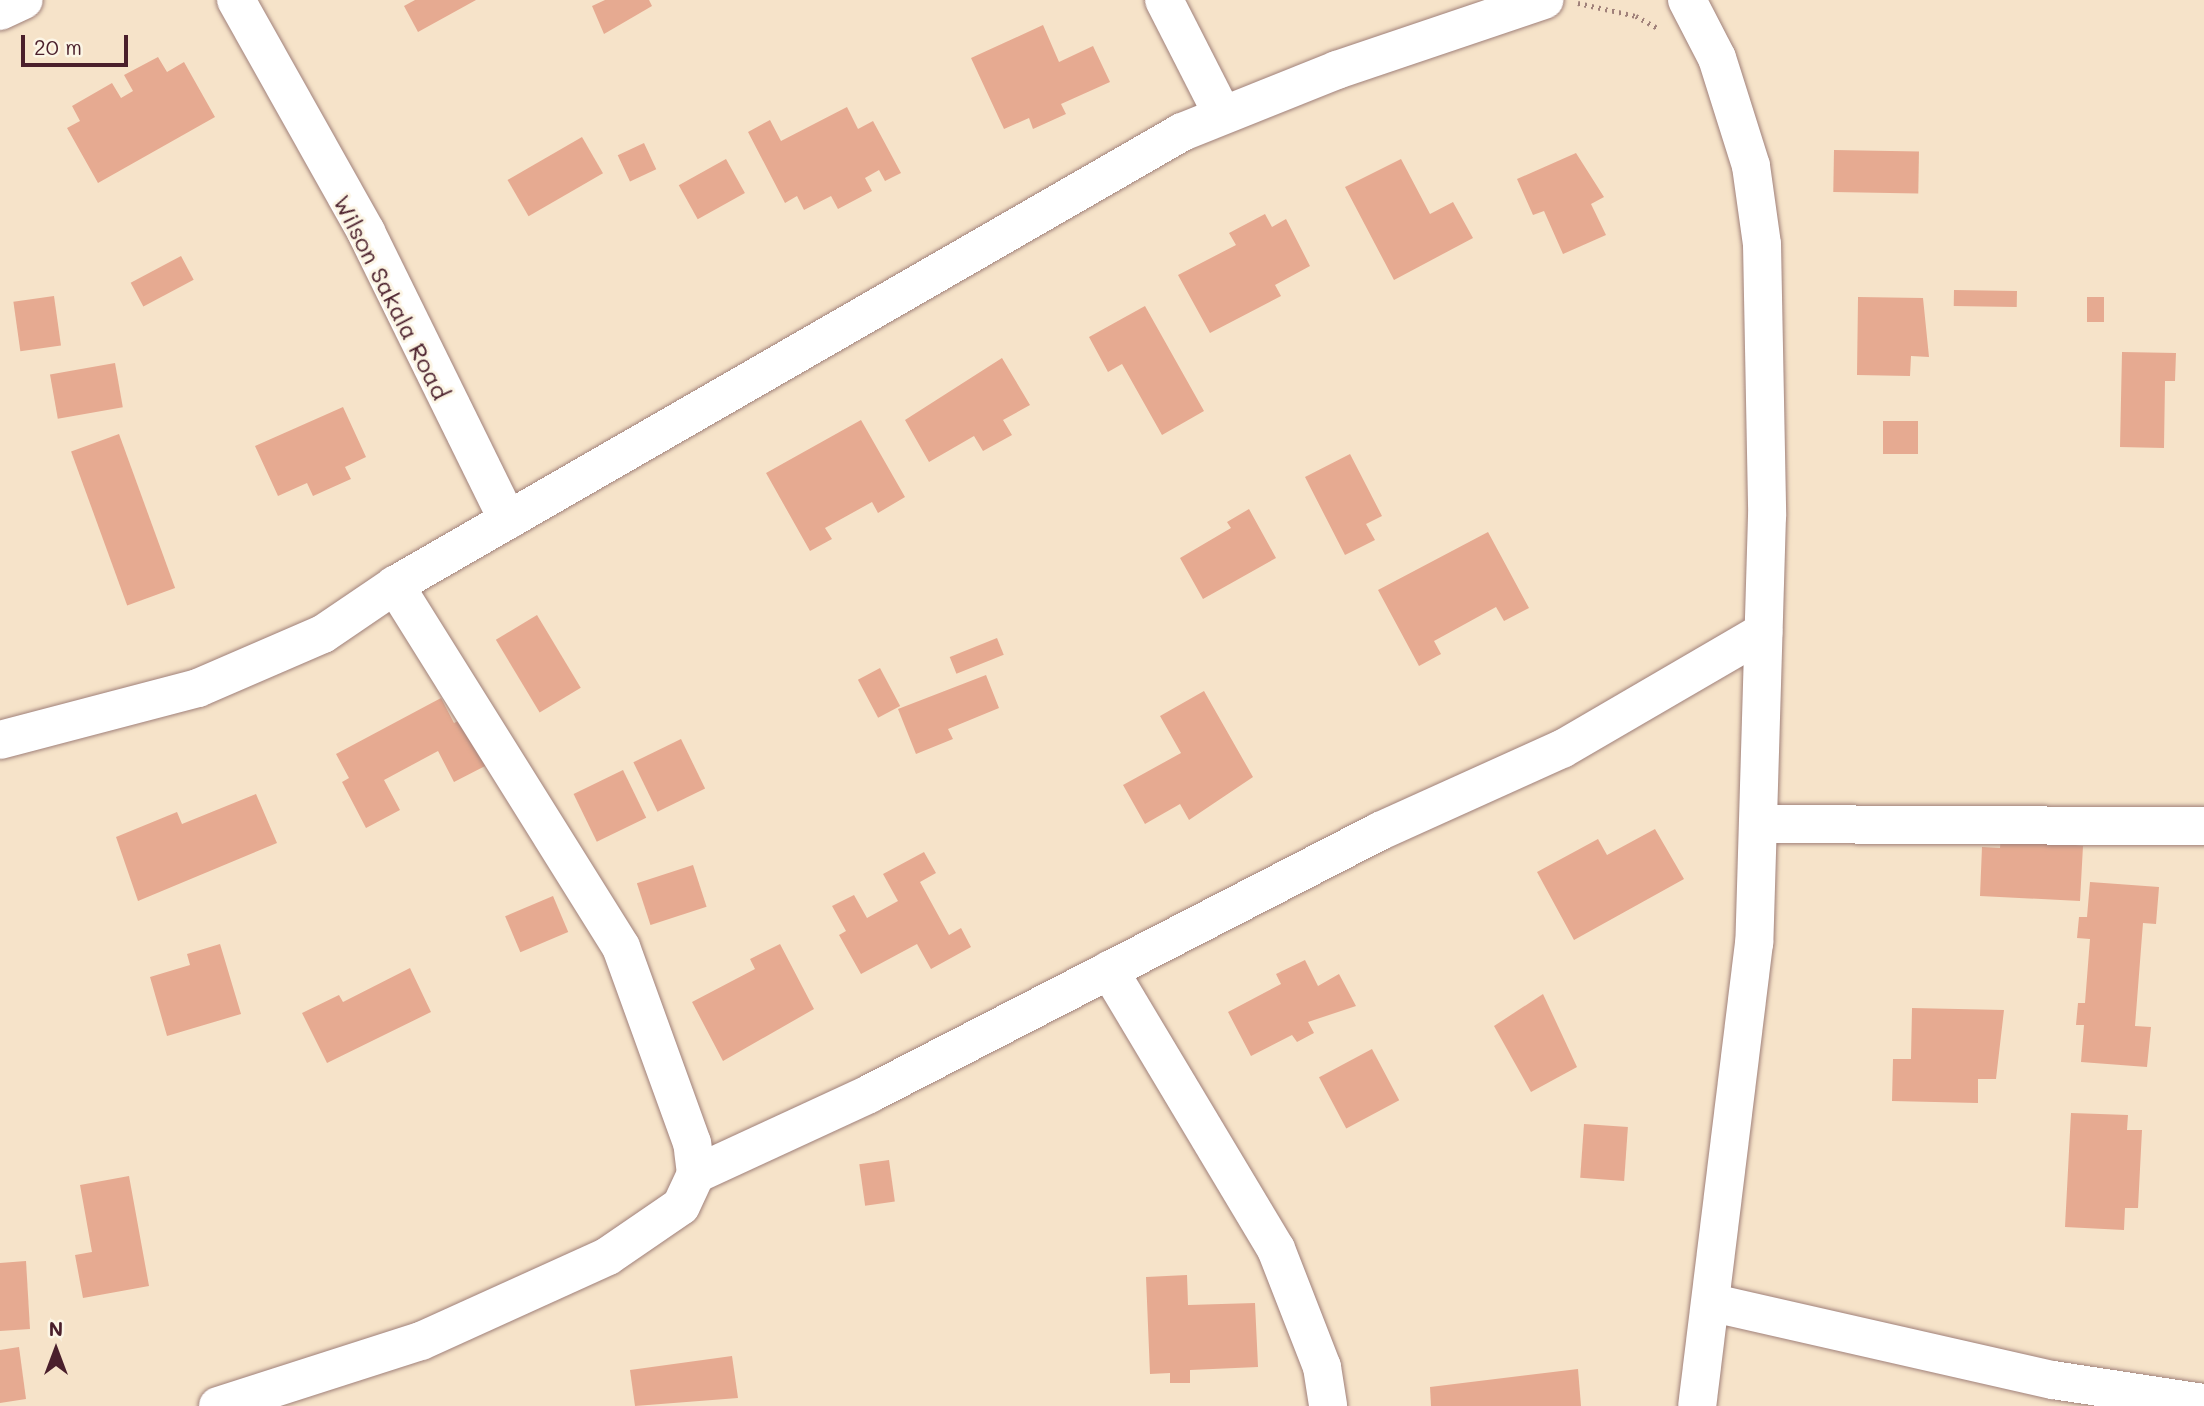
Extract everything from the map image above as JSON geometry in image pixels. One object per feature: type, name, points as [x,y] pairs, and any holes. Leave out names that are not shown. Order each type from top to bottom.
[{"type":"street","points":[[0,11],[24,0]]},
{"type":"street","name":"Wilson Sakala Road","points":[[236,0],[366,232],[508,520]]},
{"type":"street","points":[[1164,0],[1222,114]]},
{"type":"street","points":[[0,740],[198,688],[323,634],[395,585],[1222,114],[1544,0]]},
{"type":"street","points":[[1687,0],[1717,58],[1744,135],[1762,244],[1763,632],[1754,943],[1713,1303],[1697,1406]]},
{"type":"street","points":[[218,1406],[421,1341],[608,1256],[681,1206],[696,1174],[692,1143],[621,947],[395,585]]},
{"type":"street","points":[[696,1174],[869,1094],[1380,831],[1562,750],[1763,632]]},
{"type":"street","points":[[1758,824],[2204,826]]},
{"type":"street","points":[[1109,970],[1276,1249],[1322,1367],[1328,1406]]},
{"type":"street","points":[[1713,1303],[2053,1380],[2204,1403]]},
{"type":"path","points":[[1567,0],[1636,16],[1662,31]]},
{"type":"building","points":[[415,0],[476,0],[418,32],[404,6]]},
{"type":"building","points":[[605,0],[649,0],[652,6],[604,34],[592,6]]},
{"type":"building","points":[[1043,25],[1059,62],[1093,46],[1110,82],[1061,104],[1066,114],[1033,129],[1029,118],[1004,129],[971,58]]},
{"type":"building","points":[[158,57],[167,72],[184,62],[215,117],[98,183],[67,128],[80,121],[72,106],[112,83],[121,98],[133,91],[124,75]]},
{"type":"building","points":[[847,107],[858,129],[873,121],[901,173],[885,181],[879,170],[865,178],[872,191],[838,209],[831,196],[804,210],[797,196],[785,203],[748,132],[770,120],[781,141]]},
{"type":"building","points":[[582,137],[603,173],[529,216],[508,180]]},
{"type":"building","points":[[644,143],[656,169],[630,182],[618,155]]},
{"type":"building","points":[[1834,150],[1919,151],[1918,193],[1833,192]]},
{"type":"building","points":[[1576,153],[1604,197],[1591,204],[1606,235],[1563,254],[1544,211],[1533,215],[1517,179]]},
{"type":"building","points":[[726,159],[745,193],[698,219],[679,185]]},
{"type":"building","points":[[1401,159],[1430,214],[1453,202],[1473,238],[1394,280],[1345,187]]},
{"type":"building","points":[[1265,214],[1272,227],[1286,219],[1310,266],[1275,285],[1281,296],[1210,333],[1178,275],[1236,245],[1229,233]]},
{"type":"building","points":[[181,256],[194,280],[143,307],[131,283]]},
{"type":"building","points":[[1954,290],[2017,291],[2017,307],[1954,306]]},
{"type":"building","points":[[54,296],[61,346],[20,351],[13,302]]},
{"type":"building","points":[[1858,297],[1923,298],[1929,357],[1911,356],[1910,376],[1857,375]]},
{"type":"building","points":[[2087,297],[2104,297],[2104,322],[2087,322]]},
{"type":"building","points":[[1145,306],[1204,411],[1162,435],[1122,364],[1108,372],[1089,337]]},
{"type":"building","points":[[2122,352],[2176,353],[2175,381],[2165,381],[2164,448],[2120,447]]},
{"type":"building","points":[[1002,358],[1030,405],[1003,420],[1012,435],[983,451],[974,436],[929,462],[905,420]]},
{"type":"building","points":[[115,363],[123,407],[58,419],[50,374]]},
{"type":"building","points":[[343,407],[366,457],[345,467],[351,479],[313,496],[307,483],[278,496],[255,446]]},
{"type":"building","points":[[861,420],[905,497],[878,513],[872,502],[825,528],[832,539],[810,551],[766,473]]},
{"type":"building","points":[[1883,421],[1918,421],[1918,454],[1883,454]]},
{"type":"building","points":[[119,434],[175,588],[127,606],[71,451]]},
{"type":"building","points":[[1350,454],[1382,516],[1366,524],[1375,540],[1345,555],[1305,477]]},
{"type":"building","points":[[1249,509],[1276,558],[1203,599],[1180,558],[1231,528],[1227,522]]},
{"type":"building","points":[[1488,532],[1529,608],[1504,621],[1496,607],[1434,641],[1441,654],[1419,666],[1378,590]]},
{"type":"building","points":[[537,615],[581,688],[540,713],[496,640]]},
{"type":"building","points":[[997,638],[1004,655],[956,674],[950,657]]},
{"type":"building","points":[[880,668],[900,706],[878,718],[858,680]]},
{"type":"building","points":[[986,675],[999,708],[948,729],[953,739],[916,754],[898,709]]},
{"type":"building","points":[[1204,691],[1253,777],[1189,820],[1180,804],[1145,824],[1123,785],[1181,753],[1160,716]]},
{"type":"building","points":[[441,698],[454,723],[464,718],[489,764],[454,782],[438,751],[384,780],[400,810],[366,828],[342,782],[349,778],[336,754]]},
{"type":"building","points":[[681,739],[705,788],[657,812],[633,762]]},
{"type":"building","points":[[623,770],[646,818],[597,842],[574,794]]},
{"type":"building","points":[[256,794],[277,843],[138,901],[116,837],[177,812],[182,824]]},
{"type":"building","points":[[1655,829],[1684,879],[1574,940],[1537,872],[1598,839],[1607,855]]},
{"type":"building","points":[[2001,835],[2083,846],[2080,901],[1980,896],[1982,847],[2000,848]]},
{"type":"building","points":[[924,852],[936,873],[920,882],[949,935],[961,928],[971,947],[931,969],[917,944],[861,974],[839,935],[846,931],[832,906],[854,895],[867,918],[898,901],[883,874]]},
{"type":"building","points":[[693,865],[707,907],[650,925],[637,883]]},
{"type":"building","points":[[2090,882],[2159,887],[2156,924],[2143,923],[2135,1026],[2151,1027],[2147,1067],[2081,1062],[2084,1025],[2076,1025],[2078,1003],[2085,1003],[2090,939],[2077,938],[2079,917],[2087,917]]},
{"type":"building","points":[[553,896],[568,932],[520,952],[505,916]]},
{"type":"building","points":[[220,944],[241,1014],[167,1036],[150,977],[190,965],[187,954]]},
{"type":"building","points":[[780,944],[814,1009],[723,1061],[692,1002],[755,969],[750,959]]},
{"type":"building","points":[[1305,960],[1318,986],[1339,974],[1356,1006],[1308,1022],[1314,1033],[1297,1042],[1292,1035],[1251,1056],[1228,1012],[1281,984],[1276,974]]},
{"type":"building","points":[[410,968],[431,1012],[327,1063],[302,1013],[339,995],[343,1002]]},
{"type":"building","points":[[1543,994],[1577,1067],[1531,1092],[1494,1026]]},
{"type":"building","points":[[1912,1008],[2004,1010],[1996,1079],[1978,1079],[1978,1103],[1892,1101],[1893,1059],[1911,1059]]},
{"type":"building","points":[[1372,1049],[1399,1100],[1346,1128],[1319,1077]]},
{"type":"building","points":[[2071,1113],[2128,1115],[2127,1130],[2142,1130],[2138,1208],[2125,1208],[2124,1230],[2065,1227]]},
{"type":"building","points":[[1584,1124],[1628,1127],[1624,1181],[1580,1178]]},
{"type":"building","points":[[889,1160],[895,1202],[865,1206],[859,1164]]},
{"type":"building","points":[[129,1176],[149,1286],[83,1298],[75,1255],[92,1252],[80,1185]]},
{"type":"building","points":[[26,1261],[30,1329],[0,1331],[0,1263]]},
{"type":"building","points":[[1187,1275],[1188,1305],[1255,1303],[1258,1367],[1190,1370],[1190,1383],[1170,1383],[1170,1373],[1150,1374],[1146,1277]]},
{"type":"building","points":[[19,1347],[26,1399],[0,1403],[0,1350]]},
{"type":"building","points":[[732,1356],[738,1398],[635,1406],[630,1370]]},
{"type":"building","points":[[1578,1369],[1581,1406],[1431,1406],[1430,1387]]}]
